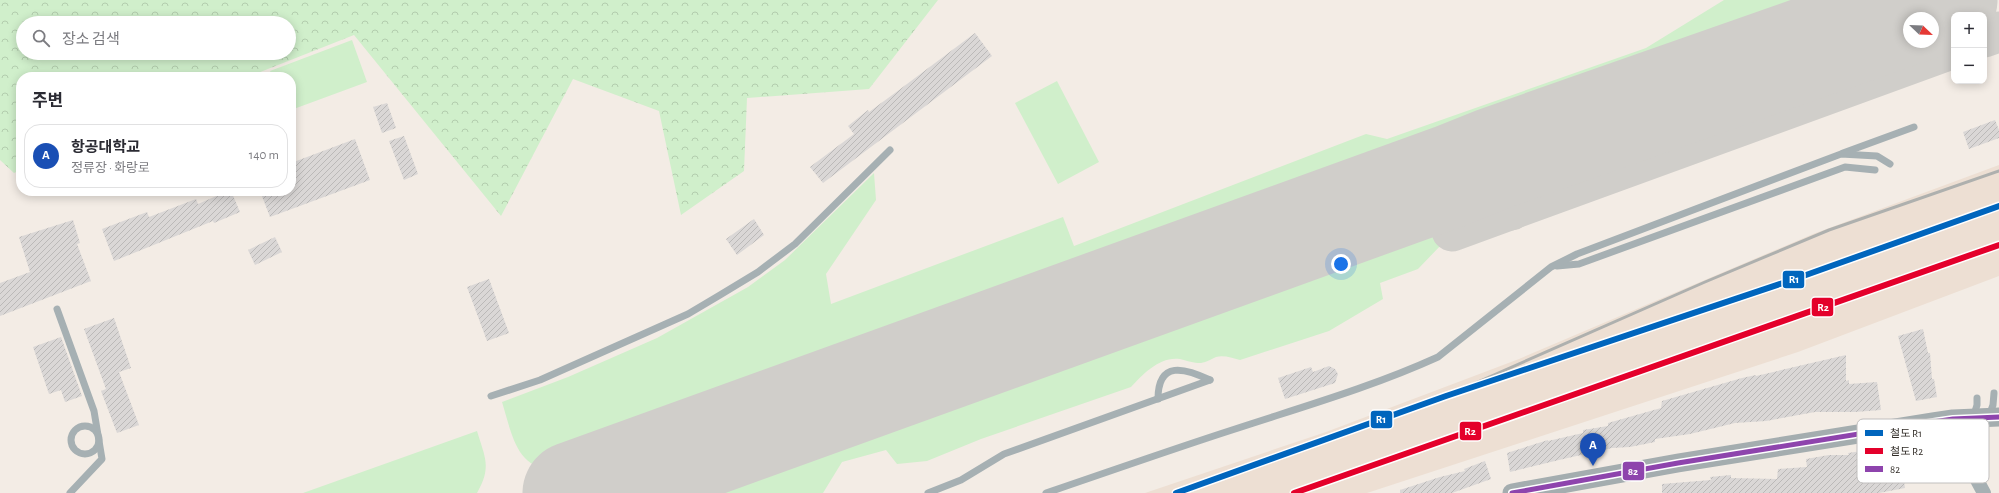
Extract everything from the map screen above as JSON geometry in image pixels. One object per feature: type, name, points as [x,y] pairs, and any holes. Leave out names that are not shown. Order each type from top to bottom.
[{"type":"main road","points":[[1953,419],[1987,418]]},
{"type":"main road","points":[[1512,493],[1678,463],[1857,434]]},
{"type":"street","points":[[1979,483],[1984,493]]},
{"type":"lane","points":[[1046,493],[1187,444],[1367,385],[1428,362],[1438,357],[1551,267],[1584,251],[1851,149],[1868,145],[1914,127]]},
{"type":"lane","points":[[491,396],[540,380],[688,314],[758,272],[795,244],[890,150]]},
{"type":"lane","points":[[1841,154],[1877,156],[1890,164]]},
{"type":"lane","points":[[1551,267],[1579,264],[1846,167],[1875,170]]},
{"type":"lane","points":[[57,309],[94,411],[102,459],[70,493]]},
{"type":"lane","points":[[928,493],[961,480],[1004,454],[1173,394],[1210,380],[1189,371],[1171,370],[1164,374],[1161,381],[1158,399]]},
{"type":"lane","points":[[1977,398],[1977,405],[1987,418],[1993,405],[1994,393],[1999,399]]},
{"type":"shaded area","points":[[1999,165],[1999,276],[1798,352],[1367,493],[1145,493],[1326,432],[1519,359],[1813,234]]},
{"type":"green space","points":[[0,0],[938,0],[869,89],[747,98],[744,171],[681,215],[659,111],[573,79],[501,216],[354,35],[296,58],[296,16],[16,16],[16,60],[291,60],[261,72],[16,72],[16,172],[14,173],[0,160]]},
{"type":"green space","points":[[1724,0],[1816,0],[1821,17],[561,468],[546,468],[535,465],[526,459],[513,439],[502,402],[568,377],[657,338],[748,287],[785,260],[874,173],[876,200],[826,274],[831,304],[1063,217],[1074,246],[1366,134],[1387,139],[1646,48]]},
{"type":"green space","points":[[352,40],[367,82],[296,108],[296,72],[270,71]]},
{"type":"green space","points":[[1057,81],[1099,162],[1058,184],[1015,103]]},
{"type":"green space","points":[[1457,194],[1459,214],[1438,222],[1442,244],[1418,269],[1380,283],[1383,299],[1329,331],[1240,360],[1222,356],[1201,363],[1180,359],[1166,360],[1152,367],[1131,387],[981,439],[927,461],[897,464],[886,450],[842,462],[823,493],[627,493]]},
{"type":"green space","points":[[477,431],[486,462],[486,469],[482,484],[477,493],[303,493]]},
{"type":"building","points":[[975,33],[992,56],[823,183],[810,167],[854,134],[848,126]]},
{"type":"building","points":[[387,103],[396,128],[382,133],[373,107]]},
{"type":"building","points":[[1995,120],[1999,130],[1999,138],[1969,149],[1963,132]]},
{"type":"building","points":[[404,136],[418,174],[404,180],[389,141]]},
{"type":"building","points":[[355,139],[370,180],[270,217],[262,196],[296,196],[296,161]]},
{"type":"building","points":[[216,196],[233,196],[240,212],[214,223],[213,221],[114,261],[102,229],[147,212],[149,217],[196,199],[198,204]]},
{"type":"building","points":[[754,219],[764,235],[737,255],[726,239]]},
{"type":"building","points":[[73,220],[80,243],[77,244],[91,281],[0,316],[0,283],[30,272],[19,237]]},
{"type":"building","points":[[275,237],[282,252],[255,265],[248,250]]},
{"type":"building","points":[[489,279],[509,333],[487,341],[467,287]]},
{"type":"building","points":[[114,318],[131,368],[119,372],[139,425],[117,433],[101,391],[106,389],[84,329]]},
{"type":"building","points":[[1923,329],[1928,353],[1930,353],[1932,379],[1934,379],[1937,397],[1916,401],[1898,336]]},
{"type":"building","points":[[61,337],[82,396],[65,402],[61,390],[49,394],[33,347]]},
{"type":"building","points":[[1846,355],[1846,381],[1849,380],[1849,384],[1877,382],[1881,410],[1855,412],[1815,412],[1766,421],[1735,423],[1690,434],[1655,439],[1655,442],[1630,447],[1612,448],[1510,472],[1507,453],[1548,440],[1583,433],[1583,430],[1608,426],[1608,423],[1661,408],[1662,401],[1742,378]]},
{"type":"building","points":[[1329,366],[1335,369],[1338,374],[1335,383],[1285,399],[1278,378],[1311,367],[1313,372]]},
{"type":"building","points":[[1857,452],[1857,483],[1904,483],[1905,488],[1879,493],[1662,493],[1662,484],[1711,480],[1710,477],[1731,475],[1731,478],[1777,479],[1778,469],[1807,467],[1806,459],[1829,455],[1849,455],[1848,453]]},
{"type":"building","points":[[1485,461],[1491,479],[1452,493],[1400,493],[1400,490],[1440,477],[1465,471],[1464,469]]},
{"type":"taxiway","points":[[1880,24],[1897,68]]},
{"type":"taxiway","points":[[1987,36],[1999,32]]},
{"type":"taxiway","points":[[1452,231],[1951,49]]},
{"type":"taxiway","points":[[1451,176],[1463,176],[1470,178],[1480,186],[1495,205],[1511,210]]},
{"type":"runway","points":[[574,493],[1451,176],[1496,158],[1946,0]]},
{"type":"railway","points":[[1446,396],[1705,282],[1829,230],[1999,171]]},
{"type":"rail line","name":"R1","points":[[1176,493],[1446,396],[1792,280],[1999,206]]},
{"type":"rail line","name":"R2","points":[[1294,493],[1999,245]]},
{"type":"transit line","name":"82","points":[[1953,419],[1999,417]]},
{"type":"transit line","name":"82","points":[[1512,493],[1678,463],[1857,434]]},
{"type":"place","name":"항공대학교","points":[[1593,466]]}]
